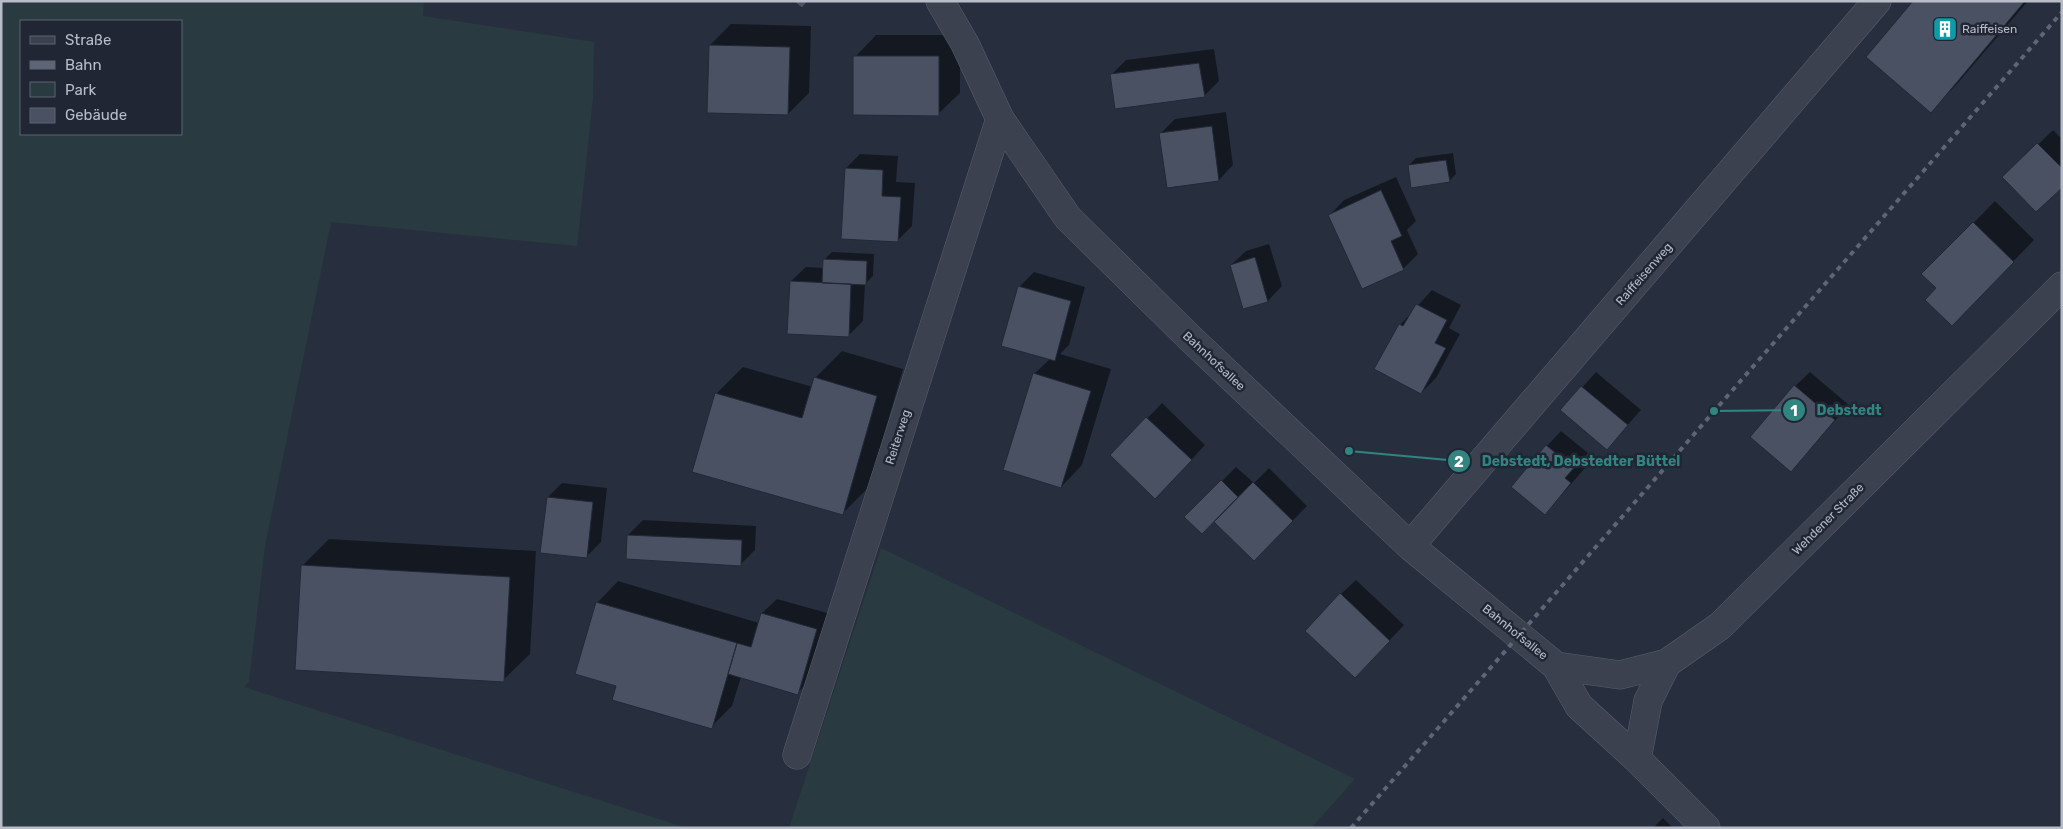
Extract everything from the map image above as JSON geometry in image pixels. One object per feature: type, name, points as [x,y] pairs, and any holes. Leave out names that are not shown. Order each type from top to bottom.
[{"type":"street","name":"Bahnhofsallee","points":[[940,1],[965,44],[1000,119],[1068,218],[1191,340],[1410,546],[1556,666]]},
{"type":"street","name":"Raiffeisenweg","points":[[1410,546],[1877,1]]},
{"type":"street","name":"Reiterweg","points":[[797,755],[1000,119]]},
{"type":"street","name":"Wehdener Straße","points":[[1556,666],[1620,675],[1668,663],[1720,626],[2062,286]]},
{"type":"street","points":[[1637,759],[1648,701],[1668,663]]},
{"type":"street","points":[[1556,666],[1579,706],[1637,759],[1706,828]]},
{"type":"green space","points":[[1,1],[424,1],[423,16],[594,42],[593,98],[577,246],[331,222],[265,546],[249,681],[244,687],[687,828],[1,828]]},
{"type":"green space","points":[[881,548],[1355,779],[1311,828],[789,828]]},
{"type":"building","points":[[793,1],[808,1],[802,8]]},
{"type":"building","name":"Raiffeisen","points":[[1913,1],[2025,1],[1931,113],[1866,57]]},
{"type":"building","points":[[709,45],[790,47],[788,115],[707,113]]},
{"type":"building","points":[[853,56],[939,56],[939,116],[853,115]]},
{"type":"building","points":[[1199,63],[1205,97],[1115,109],[1110,74]]},
{"type":"building","points":[[1212,126],[1219,181],[1167,188],[1159,133]]},
{"type":"building","points":[[2037,143],[2062,168],[2062,188],[2036,212],[2002,177]]},
{"type":"building","points":[[1446,160],[1450,182],[1411,188],[1408,165]]},
{"type":"building","points":[[845,168],[883,170],[882,196],[901,197],[898,242],[841,239]]},
{"type":"building","points":[[1381,190],[1402,236],[1391,241],[1404,270],[1362,289],[1328,215]]},
{"type":"building","points":[[1973,222],[2014,262],[1952,326],[1925,300],[1936,288],[1921,274]]},
{"type":"building","points":[[1255,257],[1268,302],[1243,309],[1230,265]]},
{"type":"building","points":[[823,259],[867,261],[866,285],[822,283]]},
{"type":"building","points":[[790,281],[851,284],[849,337],[787,334]]},
{"type":"building","points":[[1018,286],[1071,301],[1055,361],[1001,346]]},
{"type":"building","points":[[1416,304],[1447,320],[1435,343],[1446,348],[1421,394],[1374,369],[1399,324],[1403,326]]},
{"type":"building","points":[[1033,373],[1091,391],[1061,488],[1003,470]]},
{"type":"building","points":[[814,377],[877,396],[843,515],[692,472],[715,393],[802,418]]},
{"type":"building","points":[[1794,385],[1835,420],[1791,472],[1750,437]]},
{"type":"building","points":[[1581,386],[1628,425],[1607,450],[1560,410]]},
{"type":"building","points":[[1146,417],[1192,460],[1155,499],[1110,455]]},
{"type":"building","points":[[1546,445],[1574,468],[1565,478],[1571,483],[1545,515],[1511,487]]},
{"type":"building","points":[[1221,480],[1238,497],[1202,534],[1184,517]]},
{"type":"building","points":[[1253,482],[1293,521],[1254,561],[1214,522]]},
{"type":"building","points":[[547,497],[593,502],[587,558],[540,553]]},
{"type":"building","points":[[627,535],[742,540],[741,566],[626,559]]},
{"type":"building","points":[[301,565],[510,577],[504,682],[295,670]]},
{"type":"building","points":[[1340,593],[1390,641],[1355,678],[1305,631]]},
{"type":"building","points":[[596,602],[737,643],[712,729],[612,700],[616,686],[575,674]]},
{"type":"building","points":[[761,613],[817,629],[798,695],[728,674],[737,643],[751,647]]},
{"type":"railway","points":[[1351,828],[2062,12]]},
{"type":"place","name":"Raiffeisen","points":[[1945,29]]},
{"type":"place","name":"Debstedt","points":[[1714,411]]},
{"type":"place","name":"Debstedt, Debstedter Büttel","points":[[1349,451]]}]
